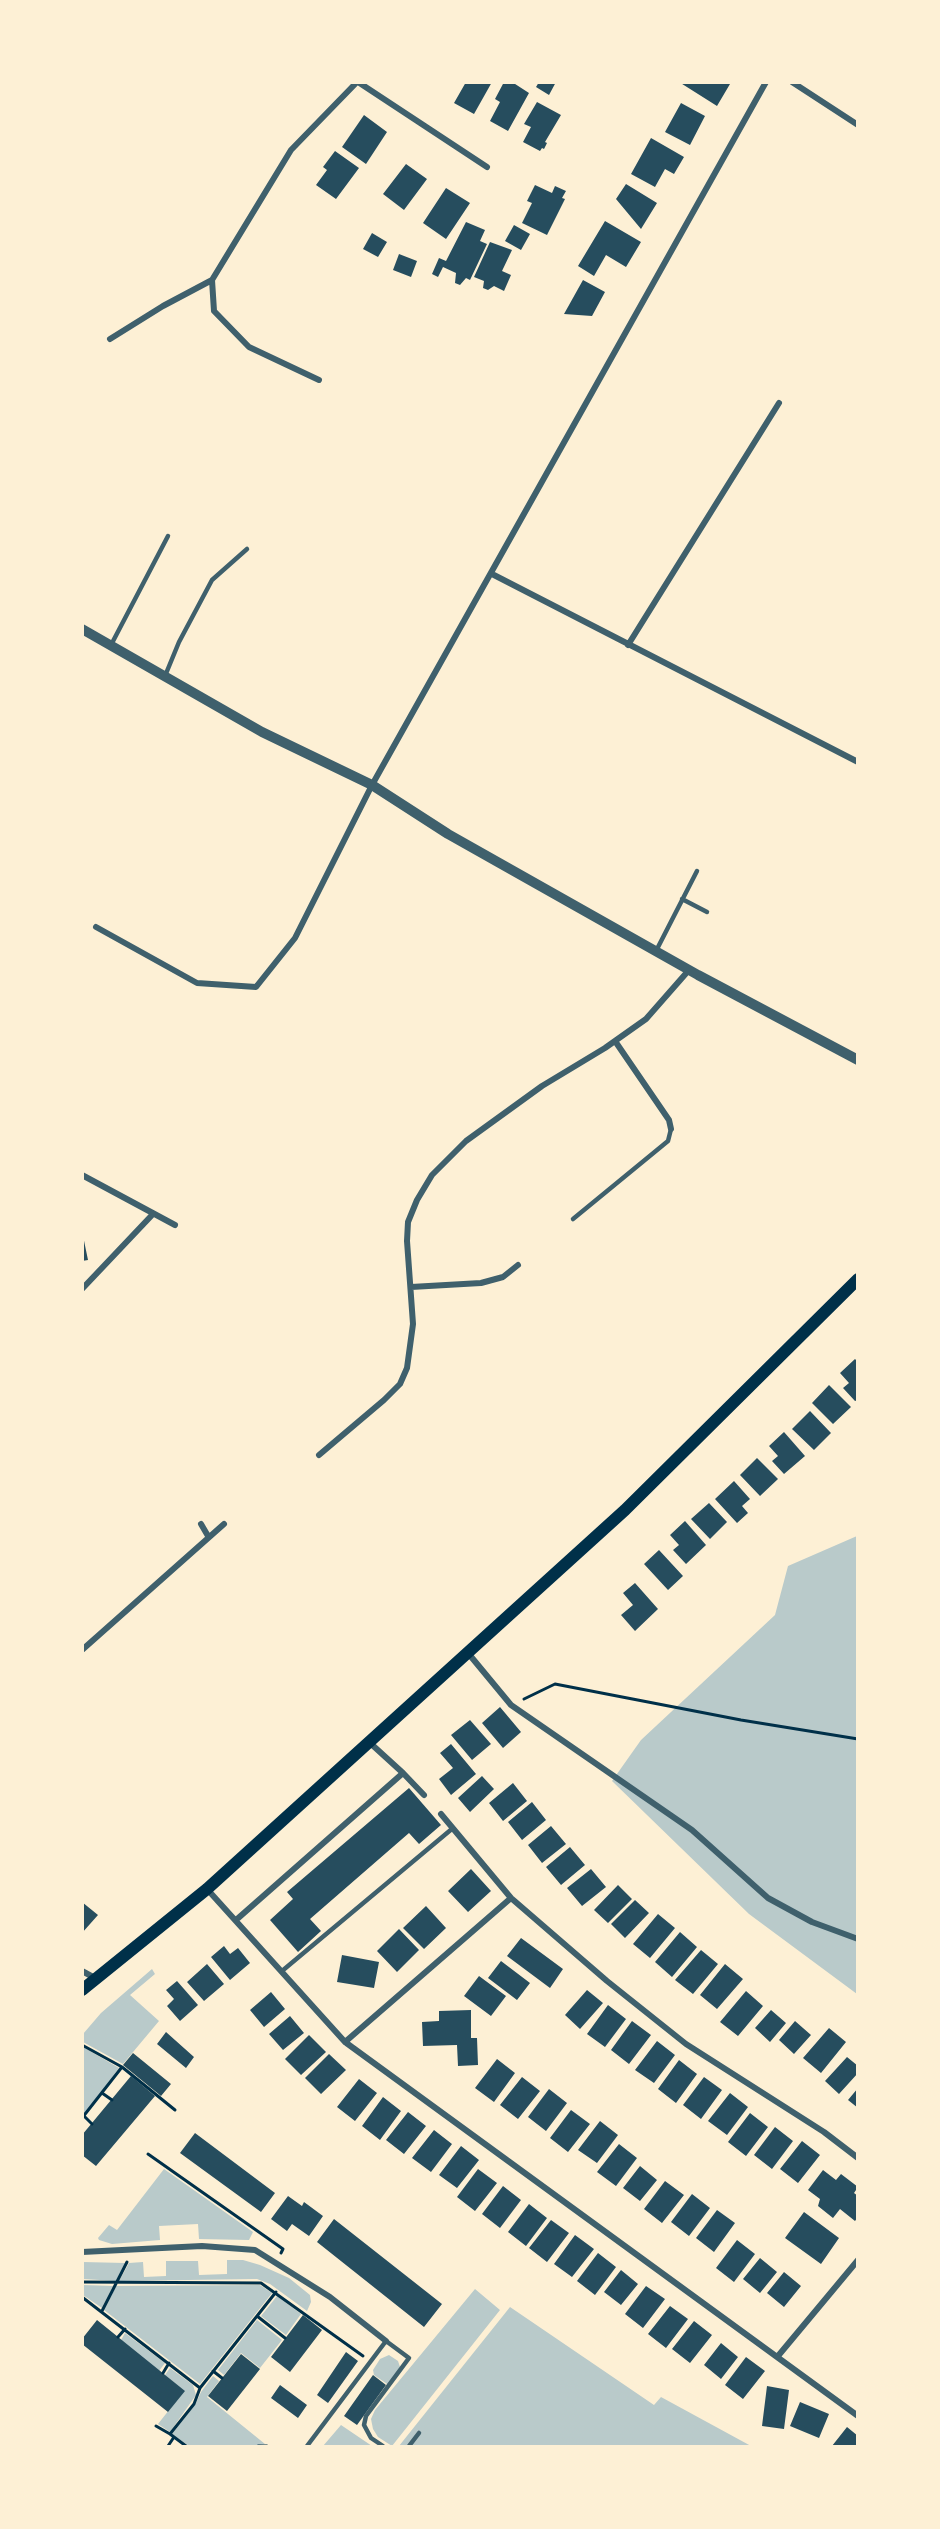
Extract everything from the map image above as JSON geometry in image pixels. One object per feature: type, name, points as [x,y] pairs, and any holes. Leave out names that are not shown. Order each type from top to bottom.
[{"type":"main road","points":[[82,1990],[207,1889],[625,1510],[858,1279]]},
{"type":"street","points":[[110,339],[163,306],[212,280],[291,150],[358,82],[487,168]]},
{"type":"street","points":[[96,927],[197,983],[256,987],[295,938],[372,785],[766,82]]},
{"type":"street","points":[[792,82],[858,125]]},
{"type":"street","points":[[212,280],[214,311],[249,347],[319,380]]},
{"type":"street","points":[[627,645],[779,403]]},
{"type":"street","points":[[492,574],[858,762]]},
{"type":"street","points":[[82,629],[262,732],[372,785],[448,834],[656,951],[858,1060]]},
{"type":"street","points":[[319,1455],[384,1400],[400,1384],[407,1368],[413,1324],[406,1241],[408,1222],[417,1200],[432,1175],[466,1141],[542,1086],[646,1019],[690,969]]},
{"type":"street","points":[[615,1041],[669,1120],[671,1129]]},
{"type":"street","points":[[82,1175],[175,1225]]},
{"type":"street","points":[[82,1289],[153,1214]]},
{"type":"street","points":[[411,1287],[481,1283],[502,1277],[518,1265]]},
{"type":"street","points":[[201,1524],[208,1536]]},
{"type":"street","points":[[82,1650],[224,1524]]},
{"type":"street","points":[[467,1653],[511,1705],[692,1830],[768,1898],[812,1922],[858,1940]]},
{"type":"street","points":[[369,1742],[424,1795]]},
{"type":"street","points":[[236,1920],[403,1773]]},
{"type":"street","points":[[441,1814],[511,1898],[607,1981],[686,2044],[824,2132],[858,2158]]},
{"type":"street","points":[[207,1889],[345,2042],[858,2416]]},
{"type":"street","points":[[345,2042],[511,1898]]},
{"type":"street","points":[[83,1971],[95,1978]]},
{"type":"street","points":[[82,2252],[202,2246],[255,2250],[330,2296],[386,2341]]},
{"type":"street","points":[[778,2356],[858,2260]]},
{"type":"lane","points":[[111,645],[168,536]]},
{"type":"lane","points":[[165,676],[193,614],[212,580],[247,549]]},
{"type":"lane","points":[[656,951],[697,871]]},
{"type":"lane","points":[[682,899],[707,912]]},
{"type":"lane","points":[[573,1219],[668,1141],[671,1129]]},
{"type":"lane","points":[[282,1971],[453,1828]]},
{"type":"lane","points":[[307,2446],[386,2341],[409,2358],[366,2416],[364,2425],[371,2438],[383,2446]]},
{"type":"lane","points":[[409,2446],[419,2433]]},
{"type":"path","points":[[511,1705],[555,1684],[741,1720],[858,1739]]},
{"type":"path","points":[[82,2045],[122,2067],[175,2110]]},
{"type":"path","points":[[92,2124],[83,2117],[122,2067]]},
{"type":"path","points":[[102,2093],[112,2100]]},
{"type":"path","points":[[148,2154],[283,2248],[276,2262]]},
{"type":"path","points":[[102,2311],[127,2263],[127,2249]]},
{"type":"path","points":[[82,2282],[258,2282],[266,2284],[367,2359]]},
{"type":"path","points":[[170,2434],[194,2404],[200,2388],[276,2292]]},
{"type":"path","points":[[82,2297],[200,2388]]},
{"type":"path","points":[[257,2316],[285,2338]]},
{"type":"path","points":[[118,2337],[125,2329]]},
{"type":"path","points":[[163,2373],[169,2363]]},
{"type":"path","points":[[213,2371],[222,2378]]},
{"type":"path","points":[[156,2426],[186,2446]]},
{"type":"path","points":[[168,2446],[174,2438]]},
{"type":"path","points":[[258,2446],[267,2446]]},
{"type":"shaded area","points":[[857,1536],[857,1994],[749,1914],[612,1781],[641,1740],[775,1615],[788,1566]]},
{"type":"shaded area","points":[[152,1969],[155,1974],[130,1995],[159,2021],[123,2064],[83,2042],[83,2034],[101,2013]]},
{"type":"shaded area","points":[[83,2047],[119,2068],[83,2116]]},
{"type":"shaded area","points":[[164,2169],[253,2232],[249,2240],[199,2239],[198,2224],[159,2226],[160,2240],[112,2244],[99,2240],[98,2238],[109,2225],[117,2230]]},
{"type":"shaded area","points":[[227,2260],[243,2260],[289,2278],[310,2295],[311,2302],[307,2311],[270,2284],[257,2279],[119,2281],[129,2263],[143,2262],[144,2277],[166,2276],[166,2261],[198,2261],[199,2275],[227,2274]]},
{"type":"shaded area","points":[[83,2262],[125,2263],[116,2281],[83,2279]]},
{"type":"shaded area","points":[[83,2285],[113,2286],[102,2308],[83,2295]]},
{"type":"shaded area","points":[[260,2285],[272,2293],[200,2384],[104,2310],[116,2286]]},
{"type":"shaded area","points":[[475,2289],[500,2310],[392,2446],[378,2437],[373,2429],[371,2419],[375,2410]]},
{"type":"shaded area","points":[[277,2296],[301,2314],[286,2335],[261,2316]]},
{"type":"shaded area","points":[[510,2307],[654,2405],[661,2397],[751,2446],[399,2446]]},
{"type":"shaded area","points":[[257,2320],[282,2340],[260,2368],[241,2353],[224,2375],[218,2370]]},
{"type":"shaded area","points":[[125,2333],[165,2363],[159,2371],[121,2340]]},
{"type":"shaded area","points":[[389,2355],[398,2361],[400,2367],[390,2386],[374,2375],[373,2370],[380,2359]]},
{"type":"shaded area","points":[[170,2368],[193,2385],[196,2395],[170,2432],[158,2424],[184,2391],[165,2375]]},
{"type":"shaded area","points":[[213,2376],[219,2381],[207,2397],[265,2444],[189,2446],[172,2434],[195,2405]]},
{"type":"shaded area","points":[[341,2425],[372,2446],[323,2446]]},
{"type":"building","points":[[466,82],[492,82],[474,114],[454,103]]},
{"type":"building","points":[[504,82],[512,82],[529,93],[508,131],[490,121],[500,102],[495,99]]},
{"type":"building","points":[[539,82],[556,82],[549,95],[536,87]]},
{"type":"building","points":[[679,82],[728,82],[730,84],[717,106]]},
{"type":"building","points":[[537,102],[561,115],[545,142],[547,143],[544,149],[540,151],[523,142],[531,127],[524,124]]},
{"type":"building","points":[[681,103],[705,116],[690,145],[665,132]]},
{"type":"building","points":[[364,115],[387,132],[366,164],[342,147]]},
{"type":"building","points":[[651,138],[684,157],[674,174],[665,169],[655,187],[631,174]]},
{"type":"building","points":[[335,151],[359,168],[336,199],[316,185],[327,170],[323,167]]},
{"type":"building","points":[[406,164],[427,179],[404,210],[383,194]]},
{"type":"building","points":[[626,184],[657,203],[641,229],[616,199]]},
{"type":"building","points":[[535,185],[552,193],[555,186],[566,191],[562,198],[565,199],[547,235],[522,223],[532,203],[527,201]]},
{"type":"building","points":[[446,188],[470,203],[446,239],[423,223]]},
{"type":"building","points":[[605,221],[641,242],[626,267],[606,255],[594,276],[578,266]]},
{"type":"building","points":[[466,222],[485,230],[480,241],[487,244],[470,280],[466,278],[460,285],[455,283],[456,273],[443,267],[438,277],[432,274],[439,258],[446,261]]},
{"type":"building","points":[[514,225],[530,234],[521,250],[505,241]]},
{"type":"building","points":[[372,233],[387,242],[378,257],[363,249]]},
{"type":"building","points":[[490,242],[512,250],[502,271],[511,275],[504,291],[494,286],[488,290],[483,288],[484,281],[474,277]]},
{"type":"building","points":[[399,254],[417,261],[411,277],[393,270]]},
{"type":"building","points":[[583,280],[605,292],[592,316],[564,314]]},
{"type":"building","points":[[82,1231],[88,1260],[82,1261]]},
{"type":"building","points":[[855,1359],[858,1362],[858,1400],[855,1401],[843,1388],[849,1383],[840,1373]]},
{"type":"building","points":[[829,1385],[851,1407],[833,1424],[812,1403]]},
{"type":"building","points":[[810,1411],[831,1433],[814,1450],[792,1429]]},
{"type":"building","points":[[784,1432],[805,1456],[784,1474],[772,1461],[778,1456],[769,1446]]},
{"type":"building","points":[[757,1458],[778,1479],[760,1496],[740,1475]]},
{"type":"building","points":[[734,1481],[750,1499],[742,1506],[748,1513],[737,1523],[715,1499]]},
{"type":"building","points":[[709,1503],[727,1522],[710,1539],[691,1519]]},
{"type":"building","points":[[685,1521],[706,1545],[686,1564],[673,1550],[679,1545],[670,1535]]},
{"type":"building","points":[[659,1550],[683,1576],[668,1590],[644,1564]]},
{"type":"building","points":[[635,1583],[658,1609],[635,1631],[621,1615],[633,1605],[623,1593]]},
{"type":"building","points":[[500,1707],[521,1732],[503,1748],[482,1723]]},
{"type":"building","points":[[470,1720],[491,1744],[472,1760],[451,1735]]},
{"type":"building","points":[[451,1744],[476,1774],[451,1795],[439,1779],[453,1768],[440,1753]]},
{"type":"building","points":[[482,1776],[494,1789],[470,1812],[458,1798]]},
{"type":"building","points":[[513,1783],[527,1801],[503,1821],[489,1803]]},
{"type":"building","points":[[409,1788],[441,1825],[419,1844],[409,1833],[310,1919],[321,1931],[298,1952],[270,1920],[293,1899],[287,1892]]},
{"type":"building","points":[[532,1802],[546,1820],[522,1840],[508,1822]]},
{"type":"building","points":[[551,1826],[566,1844],[542,1863],[528,1845]]},
{"type":"building","points":[[570,1847],[585,1865],[561,1885],[546,1867]]},
{"type":"building","points":[[471,1869],[491,1891],[468,1912],[448,1891]]},
{"type":"building","points":[[591,1869],[606,1887],[582,1906],[567,1888]]},
{"type":"building","points":[[618,1885],[632,1899],[608,1923],[594,1910]]},
{"type":"building","points":[[635,1900],[649,1913],[625,1938],[611,1924]]},
{"type":"building","points":[[82,1902],[98,1915],[82,1933]]},
{"type":"building","points":[[426,1906],[446,1928],[424,1949],[403,1928]]},
{"type":"building","points":[[658,1914],[675,1928],[650,1958],[633,1944]]},
{"type":"building","points":[[399,1929],[419,1950],[397,1972],[377,1951]]},
{"type":"building","points":[[680,1932],[697,1947],[672,1977],[655,1962]]},
{"type":"building","points":[[521,1938],[563,1969],[550,1988],[507,1956]]},
{"type":"building","points":[[224,1946],[230,1954],[238,1948],[250,1963],[230,1980],[211,1957]]},
{"type":"building","points":[[701,1950],[718,1964],[693,1994],[675,1980]]},
{"type":"building","points":[[342,1955],[379,1962],[374,1988],[337,1982]]},
{"type":"building","points":[[501,1961],[530,1983],[517,2000],[488,1978]]},
{"type":"building","points":[[207,1964],[224,1984],[204,2001],[187,1982]]},
{"type":"building","points":[[725,1964],[743,1979],[717,2009],[700,1995]]},
{"type":"building","points":[[479,1976],[506,1996],[491,2016],[464,1996]]},
{"type":"building","points":[[177,1981],[198,2005],[180,2021],[167,2006],[174,1999],[166,1990]]},
{"type":"building","points":[[587,1990],[603,2003],[580,2029],[565,2015]]},
{"type":"building","points":[[746,1991],[763,2006],[738,2036],[720,2022]]},
{"type":"building","points":[[271,1992],[285,2009],[264,2027],[250,2010]]},
{"type":"building","points":[[608,2005],[626,2019],[605,2047],[587,2034]]},
{"type":"building","points":[[471,2010],[471,2038],[477,2038],[478,2065],[458,2066],[457,2045],[423,2046],[422,2022],[439,2021],[439,2011]]},
{"type":"building","points":[[771,2010],[786,2023],[770,2042],[755,2028]]},
{"type":"building","points":[[290,2016],[304,2033],[283,2050],[269,2034]]},
{"type":"building","points":[[632,2021],[651,2035],[629,2064],[611,2050]]},
{"type":"building","points":[[795,2021],[811,2035],[794,2054],[779,2040]]},
{"type":"building","points":[[829,2028],[846,2042],[821,2073],[803,2058]]},
{"type":"building","points":[[166,2032],[194,2057],[186,2068],[157,2044]]},
{"type":"building","points":[[309,2035],[326,2052],[301,2075],[285,2059]]},
{"type":"building","points":[[657,2041],[675,2055],[654,2083],[635,2070]]},
{"type":"building","points":[[133,2053],[171,2084],[161,2096],[123,2065]]},
{"type":"building","points":[[329,2054],[346,2070],[321,2094],[305,2078]]},
{"type":"building","points":[[847,2057],[858,2066],[858,2073],[839,2094],[825,2081]]},
{"type":"building","points":[[497,2059],[515,2073],[494,2102],[475,2088]]},
{"type":"building","points":[[679,2060],[697,2074],[676,2103],[658,2089]]},
{"type":"building","points":[[131,2076],[155,2096],[96,2166],[82,2155],[82,2135]]},
{"type":"building","points":[[522,2077],[540,2091],[518,2119],[500,2105]]},
{"type":"building","points":[[704,2077],[722,2090],[701,2119],[683,2105]]},
{"type":"building","points":[[359,2079],[377,2093],[355,2121],[337,2107]]},
{"type":"building","points":[[858,2088],[858,2108],[848,2100]]},
{"type":"building","points":[[549,2089],[567,2103],[546,2131],[528,2117]]},
{"type":"building","points":[[730,2093],[748,2107],[727,2135],[708,2121]]},
{"type":"building","points":[[383,2097],[401,2111],[380,2140],[362,2126]]},
{"type":"building","points":[[571,2110],[590,2124],[568,2152],[550,2138]]},
{"type":"building","points":[[408,2112],[426,2126],[404,2154],[386,2140]]},
{"type":"building","points":[[750,2113],[768,2127],[746,2156],[728,2142]]},
{"type":"building","points":[[600,2121],[618,2135],[597,2163],[578,2150]]},
{"type":"building","points":[[775,2127],[793,2141],[772,2169],[754,2155]]},
{"type":"building","points":[[434,2130],[452,2144],[431,2172],[412,2158]]},
{"type":"building","points":[[195,2133],[275,2193],[261,2212],[180,2153]]},
{"type":"building","points":[[802,2141],[820,2155],[798,2183],[780,2169]]},
{"type":"building","points":[[619,2144],[637,2158],[616,2186],[597,2172]]},
{"type":"building","points":[[461,2146],[479,2160],[457,2188],[439,2175]]},
{"type":"building","points":[[640,2166],[657,2180],[640,2201],[623,2188]]},
{"type":"building","points":[[478,2169],[497,2183],[475,2211],[457,2197]]},
{"type":"building","points":[[823,2170],[836,2180],[841,2174],[858,2187],[854,2193],[858,2196],[858,2217],[855,2221],[840,2209],[833,2218],[818,2206],[820,2199],[808,2190]]},
{"type":"building","points":[[665,2181],[684,2195],[662,2223],[644,2209]]},
{"type":"building","points":[[503,2186],[521,2200],[500,2228],[482,2214]]},
{"type":"building","points":[[692,2194],[710,2208],[689,2236],[671,2222]]},
{"type":"building","points":[[288,2196],[302,2206],[304,2202],[323,2216],[309,2236],[292,2224],[287,2231],[271,2219]]},
{"type":"building","points":[[529,2204],[547,2218],[526,2246],[508,2232]]},
{"type":"building","points":[[717,2210],[735,2223],[714,2252],[696,2238]]},
{"type":"building","points":[[804,2212],[839,2238],[821,2264],[785,2238]]},
{"type":"building","points":[[334,2219],[442,2304],[424,2327],[317,2242]]},
{"type":"building","points":[[551,2220],[569,2233],[547,2262],[529,2248]]},
{"type":"building","points":[[575,2235],[594,2249],[572,2277],[554,2264]]},
{"type":"building","points":[[737,2240],[755,2254],[734,2282],[716,2268]]},
{"type":"building","points":[[598,2253],[616,2267],[595,2295],[577,2281]]},
{"type":"building","points":[[760,2258],[777,2272],[760,2293],[743,2279]]},
{"type":"building","points":[[621,2270],[638,2284],[621,2305],[604,2292]]},
{"type":"building","points":[[784,2272],[801,2286],[784,2307],[767,2293]]},
{"type":"building","points":[[646,2286],[665,2299],[643,2328],[625,2314]]},
{"type":"building","points":[[670,2306],[688,2319],[666,2348],[648,2334]]},
{"type":"building","points":[[303,2315],[322,2330],[290,2372],[271,2357]]},
{"type":"building","points":[[97,2320],[185,2391],[168,2412],[82,2344],[82,2339]]},
{"type":"building","points":[[694,2321],[712,2335],[690,2363],[672,2349]]},
{"type":"building","points":[[721,2343],[738,2357],[721,2379],[704,2365]]},
{"type":"building","points":[[346,2352],[358,2361],[328,2403],[317,2395]]},
{"type":"building","points":[[241,2354],[260,2369],[227,2411],[208,2396]]},
{"type":"building","points":[[746,2357],[765,2371],[743,2399],[725,2385]]},
{"type":"building","points":[[373,2375],[386,2385],[357,2425],[344,2416]]},
{"type":"building","points":[[280,2385],[307,2405],[298,2418],[271,2398]]},
{"type":"building","points":[[767,2386],[789,2390],[784,2429],[762,2426]]},
{"type":"building","points":[[800,2402],[829,2414],[819,2438],[790,2426]]},
{"type":"building","points":[[847,2427],[858,2436],[858,2446],[832,2446]]}]
